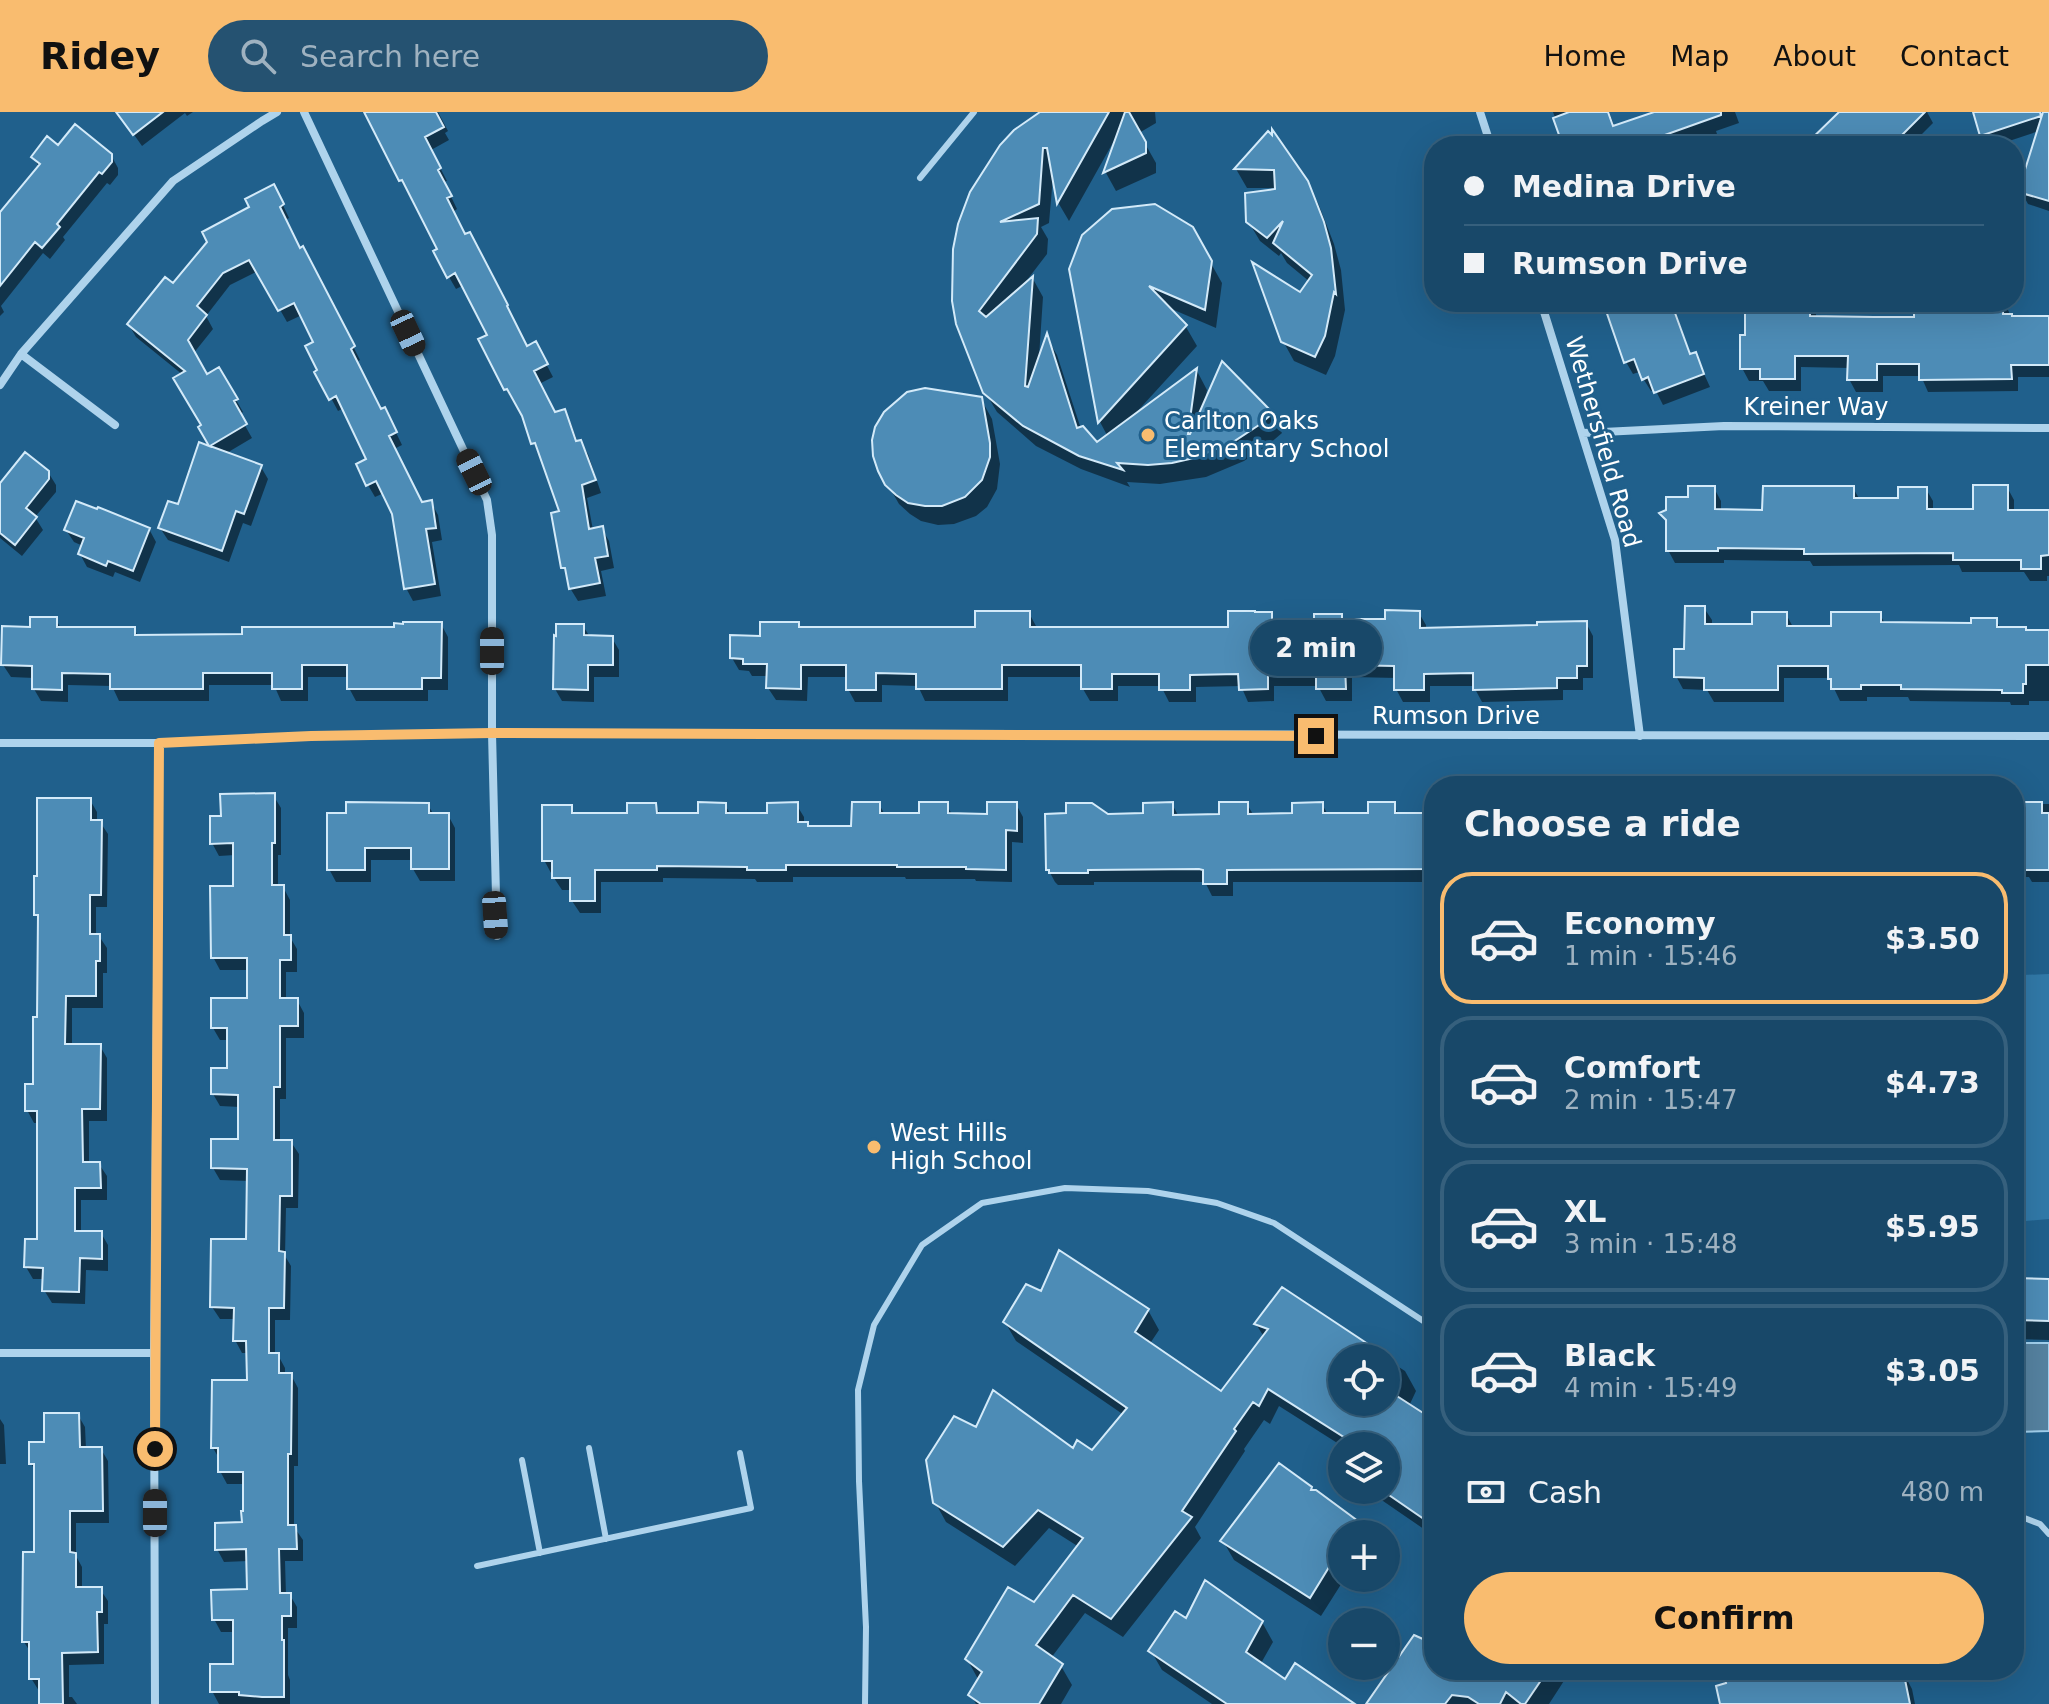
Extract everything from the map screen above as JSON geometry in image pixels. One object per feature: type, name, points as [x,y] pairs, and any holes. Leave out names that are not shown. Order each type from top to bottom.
[{"type":"street","points":[[0,385],[21,354],[173,181],[277,112]]},
{"type":"street","points":[[304,112],[487,500],[492,535],[492,733],[497,936]]},
{"type":"street","points":[[1480,112],[1488,136]]},
{"type":"street","name":"Wethersfield Road","points":[[1544,312],[1615,540],[1640,736]]},
{"type":"street","points":[[21,354],[115,425]]},
{"type":"street","name":"Kreiner Way","points":[[1583,433],[1724,426],[2049,428]]},
{"type":"street","name":"Rumson Drive","points":[[0,743],[159,743],[311,736],[492,733],[2049,736]]},
{"type":"street","points":[[155,1704],[154,1353],[159,743]]},
{"type":"street","points":[[0,1353],[154,1353]]},
{"type":"lane","points":[[920,178],[974,112]]},
{"type":"lane","points":[[865,1704],[866,1627],[858,1390],[874,1325],[922,1245],[982,1203],[1065,1188],[1148,1191],[1217,1203],[1274,1223],[1424,1321]]},
{"type":"lane","points":[[589,1448],[606,1539]]},
{"type":"lane","points":[[477,1566],[751,1508],[740,1453]]},
{"type":"lane","points":[[522,1460],[540,1553]]},
{"type":"lane","points":[[2024,1518],[2040,1524],[2049,1534]]},
{"type":"shaded area","points":[[2049,974],[2049,1219],[2024,1221],[2024,975]]},
{"type":"shaded area","points":[[2024,1343],[2049,1343],[2049,1431],[2024,1432]]},
{"type":"building","points":[[116,112],[163,112],[133,135]]},
{"type":"building","points":[[364,112],[436,112],[444,127],[425,137],[452,196],[447,198],[465,234],[470,232],[527,346],[536,341],[548,364],[534,371],[555,412],[565,409],[576,441],[581,440],[596,480],[582,485],[589,529],[603,526],[608,556],[595,558],[600,583],[569,589],[565,568],[561,568],[551,513],[559,511],[535,443],[531,444],[522,416],[507,389],[504,390],[478,339],[487,335],[455,273],[447,278],[433,251],[437,249]]},
{"type":"building","points":[[1040,112],[1109,112],[1057,204],[1047,148],[1043,148],[1039,204],[1000,222],[1038,218],[1037,234],[979,311],[986,317],[1033,276],[1025,386],[1028,387],[1047,333],[1077,428],[1083,426],[1097,442],[1197,368],[1190,434],[1222,361],[1273,413],[1233,442],[1194,458],[1172,463],[1117,463],[1123,470],[1079,456],[1023,426],[983,393],[956,324],[952,301],[953,249],[958,224],[970,192],[1000,145],[1014,130]]},
{"type":"building","points":[[1125,112],[1129,112],[1146,142],[1146,153],[1103,173]]},
{"type":"building","points":[[1569,112],[1608,112],[1613,126],[1654,112],[1721,112],[1721,115],[1662,136],[1559,136],[1553,118]]},
{"type":"building","points":[[1839,112],[1925,112],[1901,136],[1814,136]]},
{"type":"building","points":[[1973,112],[2040,112],[2041,116],[1980,136]]},
{"type":"building","points":[[2043,112],[2049,112],[2049,201],[2024,194],[2024,173]]},
{"type":"building","points":[[75,124],[112,154],[112,162],[102,174],[99,172],[42,248],[35,242],[0,286],[0,212],[40,164],[31,157],[47,136],[58,145]]},
{"type":"building","points":[[1272,129],[1308,181],[1331,248],[1336,294],[1334,292],[1325,336],[1315,357],[1281,342],[1252,262],[1300,292],[1312,275],[1273,243],[1283,221],[1267,238],[1246,222],[1245,193],[1275,189],[1274,170],[1234,169],[1268,131],[1272,135]]},
{"type":"building","points":[[274,184],[284,204],[280,207],[300,248],[303,246],[355,346],[351,349],[381,409],[385,407],[397,432],[389,436],[422,502],[432,500],[436,528],[426,529],[435,584],[404,589],[392,514],[376,481],[366,486],[356,464],[366,459],[336,396],[329,400],[314,372],[317,370],[305,346],[313,342],[294,303],[278,311],[249,260],[223,273],[197,306],[207,315],[188,340],[207,374],[219,367],[238,399],[234,401],[247,424],[210,446],[262,465],[244,514],[236,511],[222,551],[158,528],[168,501],[178,504],[199,442],[209,446],[198,427],[201,425],[173,378],[185,371],[127,324],[165,277],[173,283],[207,242],[202,232],[249,207],[245,199]]},
{"type":"building","points":[[1155,204],[1193,227],[1212,261],[1205,310],[1149,286],[1187,325],[1098,423],[1069,269],[1082,235],[1112,209]]},
{"type":"building","points":[[1606,312],[1675,312],[1690,354],[1696,352],[1704,374],[1654,393],[1648,377],[1642,380],[1634,359],[1624,363]]},
{"type":"building","points":[[1745,312],[1914,317],[1914,312],[2003,312],[2012,316],[2049,316],[2049,365],[2011,365],[2012,379],[1919,380],[1919,364],[1877,364],[1877,380],[1847,380],[1848,356],[1795,356],[1795,379],[1760,379],[1760,369],[1740,369],[1740,335],[1745,335]]},
{"type":"building","points":[[925,388],[982,397],[990,443],[990,457],[982,480],[965,497],[942,506],[908,503],[896,495],[885,485],[873,456],[875,427],[884,412],[907,392]]},
{"type":"building","points":[[25,452],[49,471],[49,479],[26,508],[37,517],[15,545],[0,533],[0,483]]},
{"type":"building","points":[[1973,485],[2008,485],[2008,510],[2049,510],[2049,555],[2041,556],[2041,569],[2021,569],[2021,560],[1953,560],[1953,553],[1804,554],[1804,549],[1718,548],[1718,551],[1666,551],[1666,520],[1659,513],[1666,510],[1666,497],[1688,497],[1688,486],[1715,486],[1715,509],[1762,510],[1763,486],[1854,486],[1854,498],[1898,498],[1898,487],[1927,487],[1927,509],[1973,509]]},
{"type":"building","points":[[76,501],[150,528],[133,571],[108,561],[106,566],[78,554],[84,538],[64,530]]},
{"type":"building","points":[[1685,606],[1705,606],[1705,624],[1752,624],[1752,612],[1787,612],[1787,626],[1831,626],[1831,612],[1881,612],[1881,622],[1971,623],[1971,618],[1997,618],[1997,627],[2049,630],[2049,665],[2026,665],[2023,693],[1901,689],[1901,685],[1831,689],[1828,666],[1778,666],[1778,690],[1704,690],[1704,678],[1674,677],[1674,649],[1684,649]]},
{"type":"building","points":[[1385,610],[1420,611],[1420,628],[1587,621],[1587,666],[1577,666],[1577,678],[1557,678],[1557,688],[1473,690],[1473,673],[1424,674],[1424,690],[1394,690],[1394,666],[1345,665],[1346,689],[1316,689],[1316,673],[1268,674],[1268,689],[1239,690],[1238,674],[1190,675],[1190,690],[1159,690],[1159,674],[1112,674],[1112,689],[1081,689],[1081,665],[1002,665],[1002,689],[916,689],[916,674],[876,673],[876,690],[846,690],[846,665],[801,665],[801,689],[766,688],[767,664],[743,664],[743,659],[730,658],[730,635],[760,636],[760,622],[799,622],[799,627],[975,627],[975,611],[1030,611],[1030,627],[1228,627],[1228,611],[1255,611],[1272,612],[1272,627],[1314,627],[1314,614],[1342,614],[1342,619],[1385,619]]},
{"type":"building","points":[[30,617],[57,617],[57,627],[135,627],[135,635],[242,634],[242,627],[394,627],[394,623],[403,622],[442,622],[441,678],[422,678],[422,689],[347,689],[347,665],[302,665],[302,689],[272,689],[272,673],[203,673],[203,689],[110,689],[110,674],[62,673],[62,690],[32,689],[32,666],[1,665],[2,626],[30,627]]},
{"type":"building","points":[[556,624],[584,624],[584,635],[613,636],[613,665],[588,665],[588,690],[553,689]]},
{"type":"building","points":[[275,793],[272,885],[284,885],[284,935],[291,935],[291,960],[280,960],[280,998],[298,998],[298,1026],[280,1026],[280,1087],[274,1087],[274,1140],[292,1140],[292,1196],[280,1196],[279,1251],[285,1252],[284,1308],[269,1308],[269,1353],[279,1353],[279,1373],[292,1373],[288,1525],[296,1525],[297,1549],[279,1549],[280,1593],[291,1593],[291,1616],[282,1616],[284,1697],[262,1697],[239,1695],[239,1692],[210,1692],[210,1664],[233,1664],[233,1620],[212,1620],[211,1590],[247,1589],[246,1549],[215,1550],[215,1523],[242,1522],[243,1472],[218,1472],[218,1448],[211,1448],[212,1380],[247,1380],[246,1341],[233,1341],[234,1308],[210,1307],[211,1239],[246,1239],[247,1169],[211,1168],[211,1139],[238,1139],[238,1095],[211,1094],[211,1068],[227,1068],[227,1028],[211,1028],[211,998],[247,998],[247,958],[211,958],[210,886],[233,886],[233,843],[210,844],[210,816],[221,816],[220,794]]},
{"type":"building","points":[[37,798],[91,798],[91,820],[102,820],[101,895],[90,895],[90,934],[100,934],[96,996],[66,996],[65,1044],[101,1044],[100,1109],[82,1109],[83,1162],[100,1162],[101,1188],[75,1188],[75,1231],[102,1231],[102,1259],[80,1258],[79,1292],[42,1291],[43,1268],[24,1267],[25,1239],[37,1239],[37,1111],[25,1111],[25,1084],[33,1084],[33,1017],[37,1017],[38,915],[34,915],[34,876],[37,876]]},
{"type":"building","points":[[346,802],[429,803],[429,813],[449,813],[449,869],[411,869],[411,848],[365,848],[365,870],[327,870],[327,813],[346,813]]},
{"type":"building","points":[[698,802],[726,803],[726,813],[767,813],[767,803],[798,802],[798,822],[808,822],[808,826],[851,826],[852,802],[880,802],[880,813],[919,813],[919,802],[948,802],[948,813],[987,814],[987,802],[1017,802],[1017,831],[1006,830],[1006,870],[897,865],[786,865],[786,870],[657,866],[657,870],[595,870],[595,901],[570,901],[570,878],[552,878],[552,861],[542,861],[542,805],[572,805],[572,813],[627,813],[627,803],[656,803],[657,813],[698,813]]},
{"type":"building","points":[[1173,802],[1173,815],[1219,814],[1219,802],[1248,802],[1248,814],[1292,813],[1292,803],[1323,802],[1323,813],[1368,813],[1368,802],[1395,802],[1395,813],[1424,813],[1424,869],[1227,870],[1227,884],[1203,884],[1203,870],[1199,869],[1088,870],[1088,873],[1049,873],[1046,870],[1045,814],[1066,813],[1066,803],[1092,803],[1108,814],[1143,813],[1143,803]]},
{"type":"building","points":[[2024,802],[2042,802],[2042,813],[2049,813],[2049,870],[2024,870]]},
{"type":"building","points":[[1059,1250],[1149,1309],[1135,1332],[1221,1391],[1268,1329],[1254,1324],[1282,1287],[1368,1344],[1328,1344],[1328,1416],[1400,1416],[1400,1398],[1424,1414],[1424,1519],[1400,1503],[1400,1432],[1336,1432],[1268,1389],[1259,1406],[1253,1402],[1182,1511],[1192,1517],[1111,1619],[1073,1595],[1036,1645],[1063,1664],[1039,1704],[981,1704],[968,1695],[982,1672],[965,1659],[1008,1587],[1034,1602],[1083,1538],[1038,1510],[1003,1547],[933,1503],[926,1460],[954,1416],[976,1427],[993,1390],[1073,1448],[1077,1440],[1092,1450],[1127,1408],[1003,1322],[1026,1284],[1041,1291]]},
{"type":"building","points":[[2024,1278],[2049,1279],[2049,1321],[2024,1320]]},
{"type":"building","points":[[44,1413],[79,1413],[80,1447],[102,1447],[103,1511],[70,1511],[70,1552],[76,1553],[76,1587],[102,1587],[102,1612],[97,1612],[98,1652],[62,1653],[63,1704],[39,1704],[39,1679],[29,1679],[29,1642],[22,1642],[23,1552],[34,1552],[34,1464],[29,1464],[29,1442],[44,1442]]},
{"type":"building","points":[[1279,1463],[1312,1487],[1311,1490],[1328,1499],[1328,1504],[1335,1504],[1357,1520],[1328,1520],[1328,1569],[1310,1598],[1220,1541]]},
{"type":"building","points":[[1205,1580],[1263,1621],[1246,1652],[1285,1679],[1295,1663],[1355,1704],[1227,1704],[1148,1651],[1175,1611],[1186,1618]]},
{"type":"building","points":[[1414,1635],[1424,1640],[1424,1680],[1541,1680],[1525,1704],[1506,1692],[1500,1704],[1479,1704],[1468,1697],[1452,1695],[1445,1704],[1366,1704],[1383,1680],[1400,1680],[1400,1655]]},
{"type":"building","points":[[1725,1680],[1905,1680],[1910,1704],[1720,1704],[1716,1686],[1726,1683]]},
{"type":"place","name":"Carlton Oaks Elementary School","points":[[1148,435]]},
{"type":"place","name":"West Hills High School","points":[[874,1147]]},
{"type":"route","points":[[155,1449],[159,743],[311,736],[492,733],[1316,736]]}]
